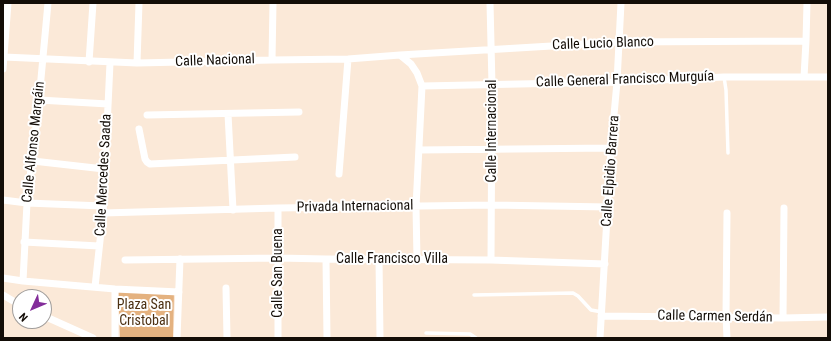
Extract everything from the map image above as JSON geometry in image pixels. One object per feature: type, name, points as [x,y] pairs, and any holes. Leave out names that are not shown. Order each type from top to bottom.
[{"type":"street","points":[[3,69],[8,3]]},
{"type":"street","name":"Calle Alfonso Margáin","points":[[22,281],[27,203],[33,161],[48,3]]},
{"type":"street","points":[[89,62],[93,3]]},
{"type":"street","points":[[137,64],[139,3]]},
{"type":"street","points":[[272,60],[273,3]]},
{"type":"street","name":"Calle Internacional","points":[[490,3],[492,85],[491,260]]},
{"type":"street","name":"Calle Elpidio Barrera","points":[[600,338],[621,3]]},
{"type":"street","points":[[804,77],[807,3]]},
{"type":"street","name":"Calle Lucio Blanco","points":[[400,54],[619,42],[806,41]]},
{"type":"street","points":[[400,54],[411,64],[417,73],[422,86],[416,206],[418,259]]},
{"type":"street","name":"Calle Nacional","points":[[4,57],[137,64],[348,59],[400,54]]},
{"type":"street","points":[[339,174],[348,59]]},
{"type":"street","name":"Calle Mercedes Saada","points":[[95,287],[103,209],[110,63]]},
{"type":"street","name":"Calle General Francisco Murguía","points":[[422,86],[617,82],[724,77],[828,77]]},
{"type":"street","points":[[39,100],[108,104]]},
{"type":"street","points":[[147,115],[299,112]]},
{"type":"street","points":[[228,114],[233,210]]},
{"type":"street","points":[[139,129],[145,159],[148,163],[295,157]]},
{"type":"street","points":[[419,150],[611,148]]},
{"type":"street","points":[[33,161],[104,169]]},
{"type":"street","points":[[3,200],[103,209]]},
{"type":"street","name":"Privada Internacional","points":[[103,209],[233,210],[492,205],[608,207]]},
{"type":"street","name":"Calle San Buena","points":[[278,208],[278,338]]},
{"type":"street","points":[[783,318],[784,208]]},
{"type":"street","points":[[727,213],[727,338]]},
{"type":"street","points":[[24,242],[99,246]]},
{"type":"street","name":"Calle Francisco Villa","points":[[125,260],[278,258],[418,259],[605,264]]},
{"type":"street","points":[[177,338],[180,259]]},
{"type":"street","points":[[326,259],[327,338]]},
{"type":"street","points":[[378,259],[380,338]]},
{"type":"street","points":[[3,278],[115,289],[179,292]]},
{"type":"street","points":[[226,288],[227,338]]},
{"type":"street","points":[[115,289],[115,338]]},
{"type":"street","points":[[3,295],[12,300]]},
{"type":"street","name":"Calle Carmen Serdán","points":[[602,314],[783,318],[828,317]]},
{"type":"street","points":[[52,320],[93,338]]},
{"type":"lane","points":[[724,77],[726,90],[728,153]]},
{"type":"lane","points":[[474,295],[573,293],[593,311],[602,314]]},
{"type":"lane","points":[[426,333],[470,334],[474,335],[476,338]]},
{"type":"green space","name":"Plaza San Cristobal","points":[[118,286],[174,291],[173,338],[120,338]]}]
